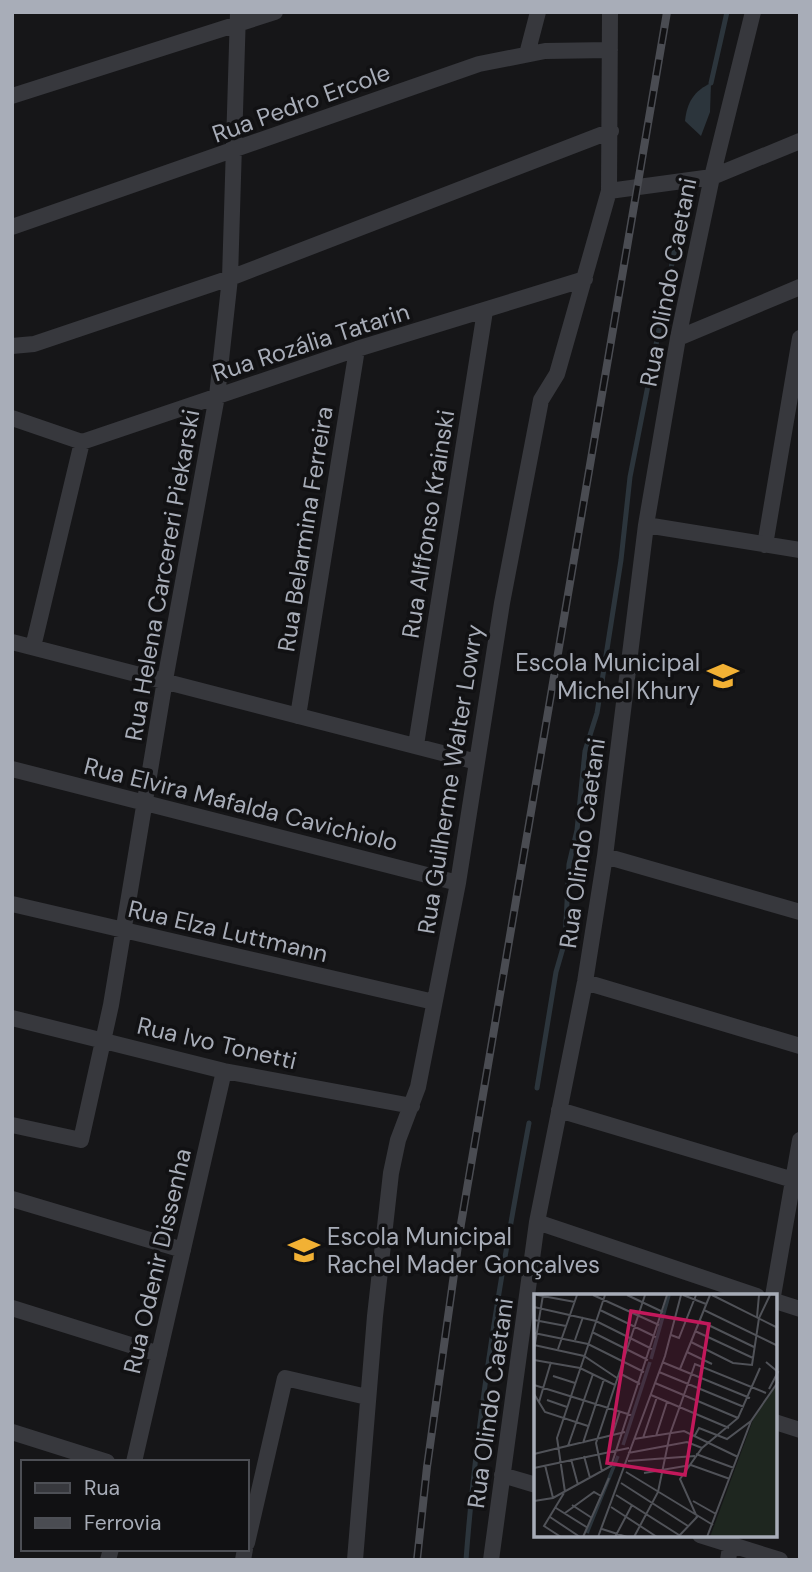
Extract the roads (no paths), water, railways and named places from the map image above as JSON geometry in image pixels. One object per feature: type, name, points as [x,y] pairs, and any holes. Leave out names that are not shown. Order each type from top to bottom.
[{"type":"street","points":[[12,96],[238,18],[275,12]]},
{"type":"street","points":[[527,54],[538,12]]},
{"type":"street","name":"Rua Guilherme Walter Lowry","points":[[355,1560],[367,1397],[391,1172],[398,1140],[412,1106],[458,883],[502,603],[541,400],[557,374],[609,191],[610,12]]},
{"type":"street","name":"Rua Olindo Caetani","points":[[491,1560],[502,1475],[528,1356],[537,1222],[585,982],[605,856],[646,524],[678,338],[712,177],[753,12]]},
{"type":"street","name":"Rua Helena Carcereri Piekarski","points":[[12,1125],[81,1140],[104,1039],[165,680],[218,396],[230,278],[238,18]]},
{"type":"street","name":"Rua Pedro Ercole","points":[[12,227],[479,64],[575,48],[610,50]]},
{"type":"street","points":[[12,346],[34,344],[230,278],[600,138],[611,131]]},
{"type":"street","points":[[609,191],[712,177],[800,141]]},
{"type":"street","name":"Rua Rozália Tatarin","points":[[82,442],[357,349],[585,279]]},
{"type":"street","points":[[678,338],[800,287]]},
{"type":"street","name":"Rua Alffonso Krainski","points":[[415,745],[485,311]]},
{"type":"street","points":[[765,545],[800,338]]},
{"type":"street","name":"Rua Belarmina Ferreira","points":[[298,716],[357,349]]},
{"type":"street","points":[[12,418],[82,442],[33,647]]},
{"type":"street","points":[[646,524],[800,550]]},
{"type":"street","points":[[12,642],[477,761]]},
{"type":"street","name":"Rua Elvira Mafalda Cavichiolo","points":[[12,769],[458,883]]},
{"type":"street","points":[[605,856],[800,912]]},
{"type":"street","name":"Rua Elza Luttmann","points":[[12,904],[434,1002]]},
{"type":"street","points":[[585,982],[800,1046]]},
{"type":"street","name":"Rua Ivo Tonetti","points":[[12,1018],[224,1071],[412,1106]]},
{"type":"street","name":"Rua Odenir Dissenha","points":[[134,1460],[224,1071]]},
{"type":"street","points":[[559,1110],[796,1181]]},
{"type":"street","points":[[773,1294],[796,1181],[800,1140]]},
{"type":"street","points":[[12,1199],[183,1250]]},
{"type":"street","points":[[537,1222],[751,1294]]},
{"type":"street","points":[[777,1302],[800,1309]]},
{"type":"street","points":[[12,1308],[159,1354]]},
{"type":"street","points":[[248,1539],[285,1378],[367,1397]]},
{"type":"street","points":[[777,1423],[800,1430]]},
{"type":"street","points":[[12,1432],[101,1460]]},
{"type":"street","points":[[502,1475],[534,1484]]},
{"type":"street","points":[[705,1537],[779,1560]]},
{"type":"waterway","points":[[711,83],[727,12]]},
{"type":"waterway","points":[[537,1088],[556,972],[565,941],[569,864],[577,830],[585,751],[597,713],[621,560],[630,477],[675,248],[680,203]]},
{"type":"waterway","points":[[466,1560],[491,1341],[529,1123]]},
{"type":"railway","points":[[417,1560],[427,1467],[461,1224],[667,12]]},
{"type":"place","name":"Escola Municipal Michel Khury","points":[[723,676]]},
{"type":"place","name":"Escola Municipal Rachel Mader Gonçalves","points":[[304,1250]]}]
